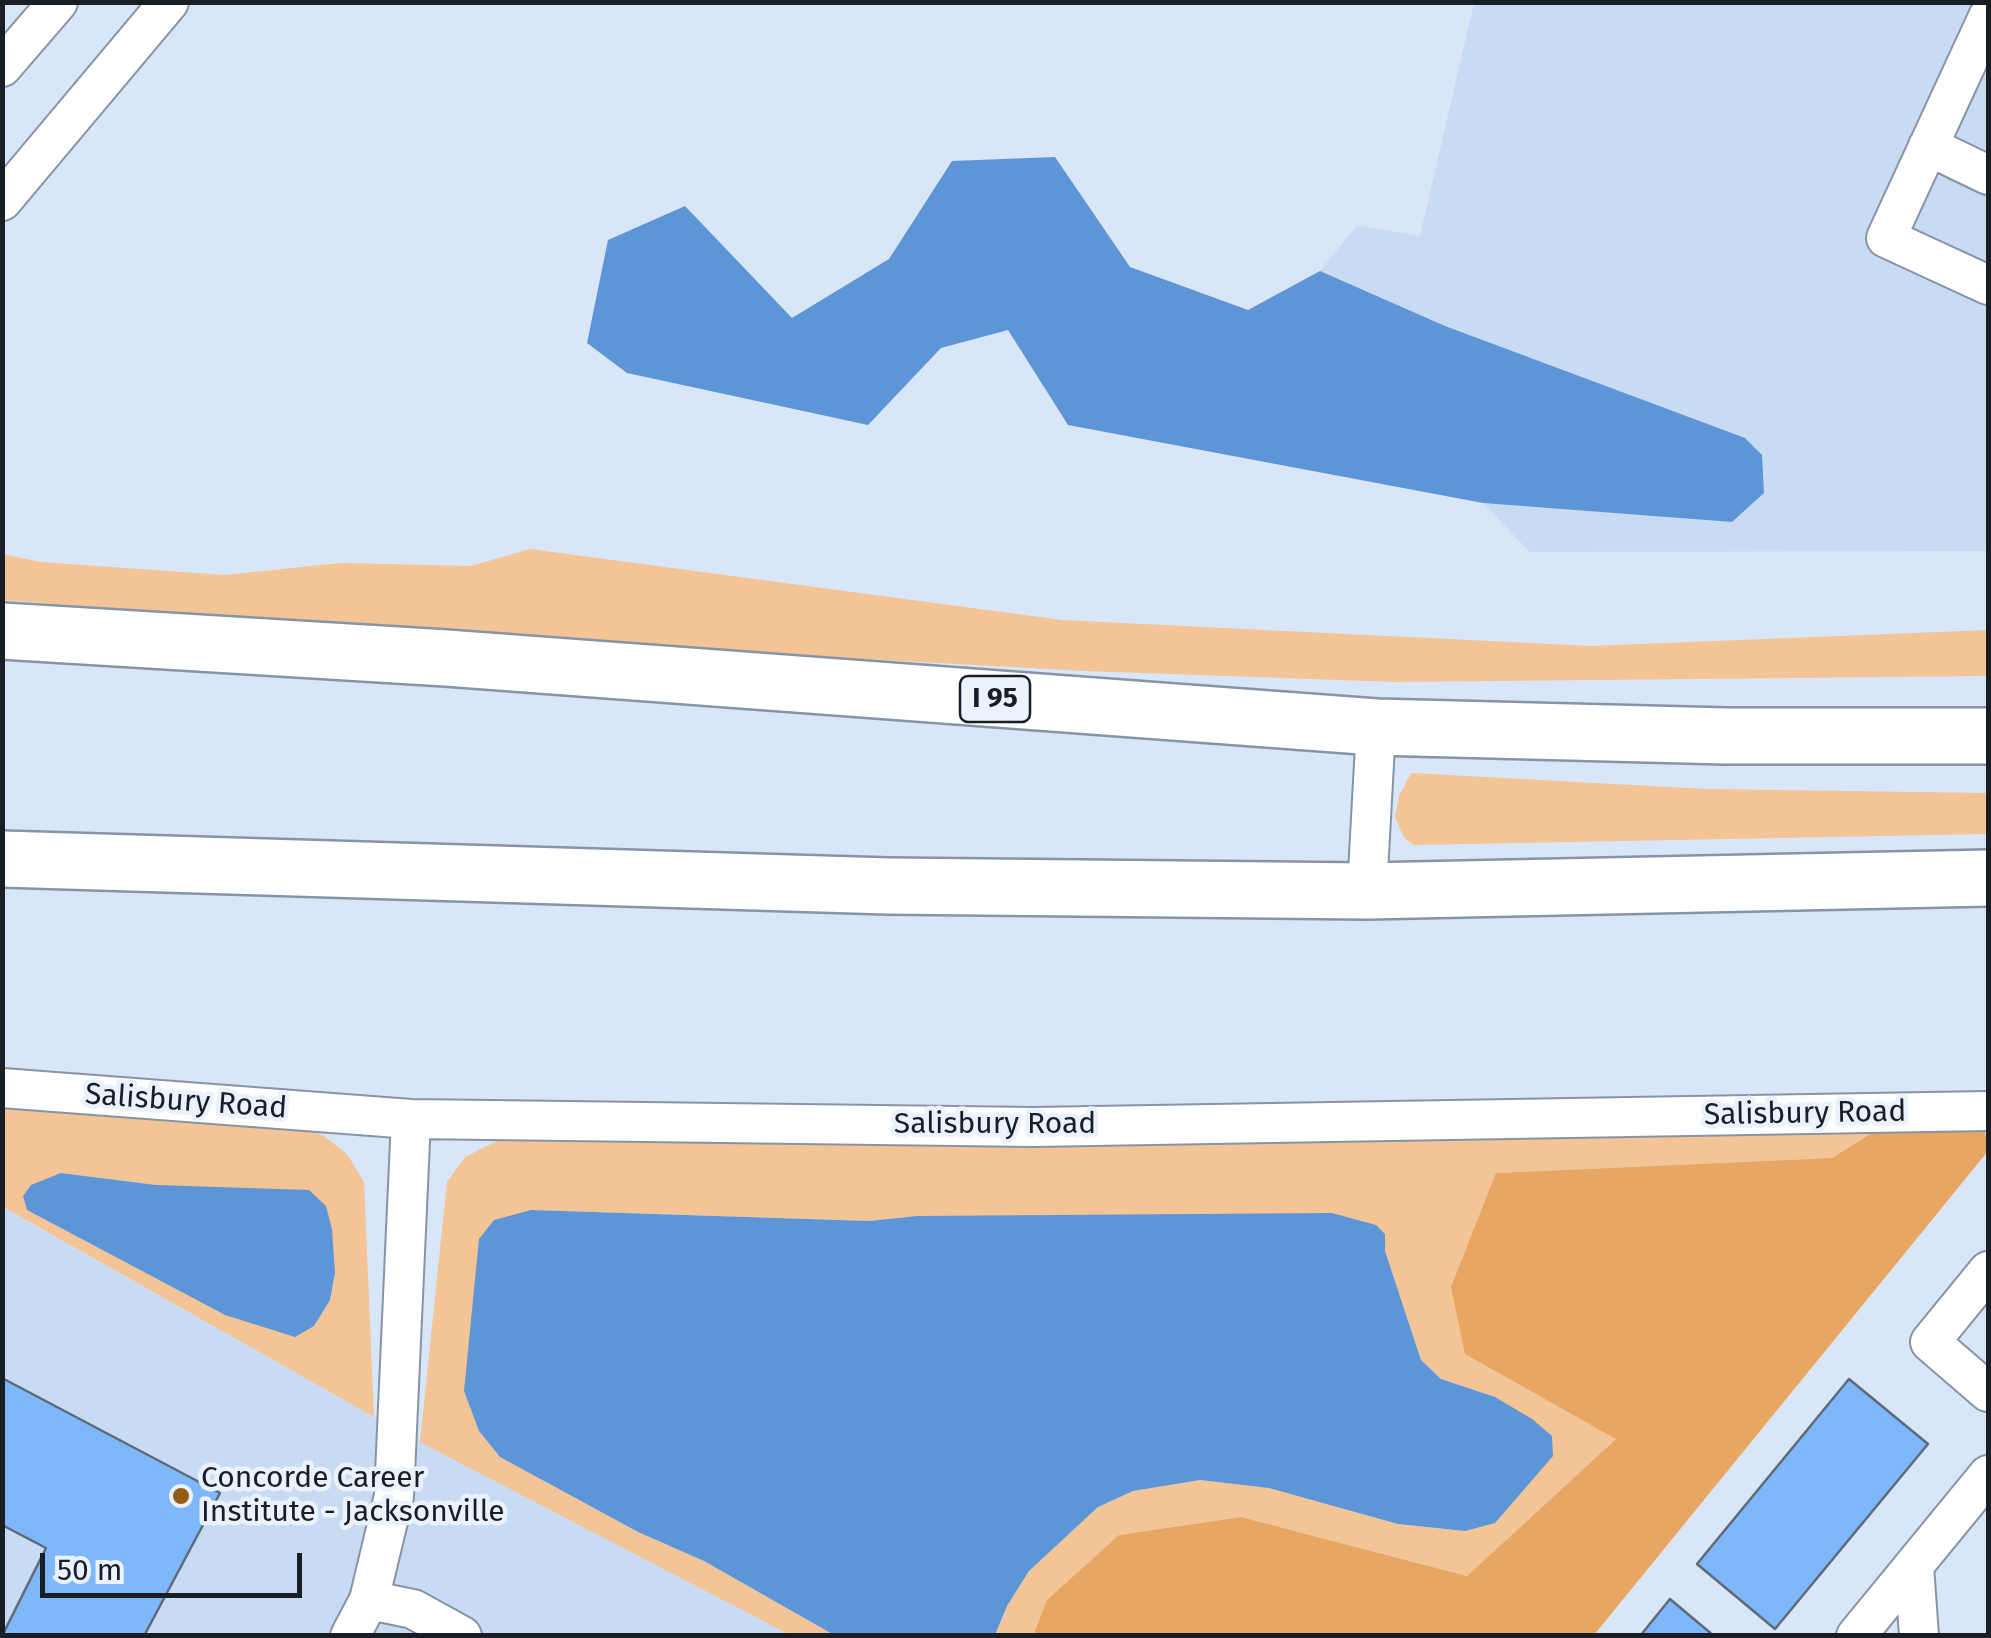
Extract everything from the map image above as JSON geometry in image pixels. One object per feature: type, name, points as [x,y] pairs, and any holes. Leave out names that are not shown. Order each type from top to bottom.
[{"type":"highway","name":"I 95","points":[[2,632],[446,658],[1376,727],[1726,736],[1988,736]]},
{"type":"highway","points":[[2,859],[888,886],[1367,891],[1988,878]]},
{"type":"street","points":[[2,66],[58,2]]},
{"type":"street","points":[[2,201],[168,2]]},
{"type":"street","points":[[1988,17],[1978,66],[1928,146],[1886,238],[1988,284]]},
{"type":"street","points":[[1928,146],[1988,174]]},
{"type":"street","points":[[1367,891],[1376,727]]},
{"type":"street","name":"Salisbury Road","points":[[2,1088],[411,1119],[1033,1127],[1988,1111]]},
{"type":"street","points":[[350,1636],[369,1600],[394,1496],[411,1119]]},
{"type":"street","points":[[1988,1271],[1930,1342],[1988,1392]]},
{"type":"street","points":[[1856,1636],[1988,1474]]},
{"type":"street","points":[[1914,1566],[1919,1636]]},
{"type":"street","points":[[369,1600],[413,1609],[462,1636]]},
{"type":"shaded area","points":[[1474,3],[1988,3],[1988,551],[1530,552],[1483,503],[1732,522],[1445,326],[1320,271],[1357,225],[1420,236]]},
{"type":"shaded area","points":[[530,549],[1062,620],[1591,646],[1988,630],[1988,676],[1396,682],[1085,671],[553,642],[3,600],[2,554],[41,562],[225,575],[341,563],[471,566]]},
{"type":"shaded area","points":[[1411,773],[1707,789],[1988,793],[1988,834],[1414,845],[1404,838],[1395,817],[1399,796]]},
{"type":"shaded area","points":[[2,1105],[301,1127],[324,1136],[347,1154],[364,1182],[374,1417],[3,1207]],"holes":[[[62,1173],[156,1185],[335,1273],[330,1300],[314,1326],[225,1315],[27,1210]]]},
{"type":"shaded area","points":[[1886,1124],[1832,1158],[1496,1173],[1617,1438],[1467,1576],[1241,1517],[1119,1535],[1048,1600],[1033,1635],[995,1635],[1007,1606],[1029,1571],[1098,1507],[1133,1491],[1200,1480],[1270,1488],[1398,1524],[1465,1531],[1495,1397],[1441,1379],[1421,1360],[1385,1251],[1385,1234],[918,1216],[869,1221],[531,1210],[479,1431],[500,1457],[638,1532],[704,1561],[834,1635],[790,1635],[420,1442],[447,1182],[465,1157],[505,1137]]},
{"type":"shaded area","points":[[1886,1124],[1984,1124],[1988,1151],[1594,1635],[1033,1636],[1047,1600],[1119,1535],[1241,1517],[1467,1576],[1616,1439],[1465,1354],[1451,1287],[1496,1173],[1832,1158]]},
{"type":"shaded area","name":"Concorde Career Institute - Jacksonville","points":[[2,1207],[374,1417],[790,1635],[3,1635]]},
{"type":"water","points":[[1055,157],[1130,267],[1248,310],[1320,271],[1445,326],[1745,438],[1762,455],[1764,493],[1732,522],[1483,503],[1068,425],[1008,330],[941,348],[868,425],[627,373],[587,343],[608,240],[685,206],[792,318],[889,259],[952,161]]},
{"type":"water","points":[[61,1173],[156,1185],[309,1190],[326,1206],[332,1229],[335,1273],[330,1300],[314,1326],[295,1337],[225,1315],[27,1210],[23,1196],[31,1185]]},
{"type":"water","points":[[531,1210],[869,1221],[917,1216],[1332,1213],[1376,1225],[1385,1234],[1385,1251],[1421,1360],[1441,1379],[1495,1397],[1532,1419],[1552,1436],[1553,1456],[1495,1523],[1465,1531],[1398,1524],[1269,1488],[1200,1480],[1133,1491],[1098,1507],[1029,1571],[1007,1606],[995,1635],[834,1635],[704,1561],[638,1532],[500,1457],[479,1431],[464,1391],[479,1239],[494,1220]]},
{"type":"building","points":[[2,1378],[220,1493],[144,1636],[2,1636],[46,1548],[2,1525]]},
{"type":"building","points":[[1849,1379],[1928,1444],[1775,1629],[1697,1564]]},
{"type":"building","points":[[1670,1599],[1714,1636],[1640,1636]]},
{"type":"place","name":"Concorde Career Institute - Jacksonville","points":[[181,1496]]}]
